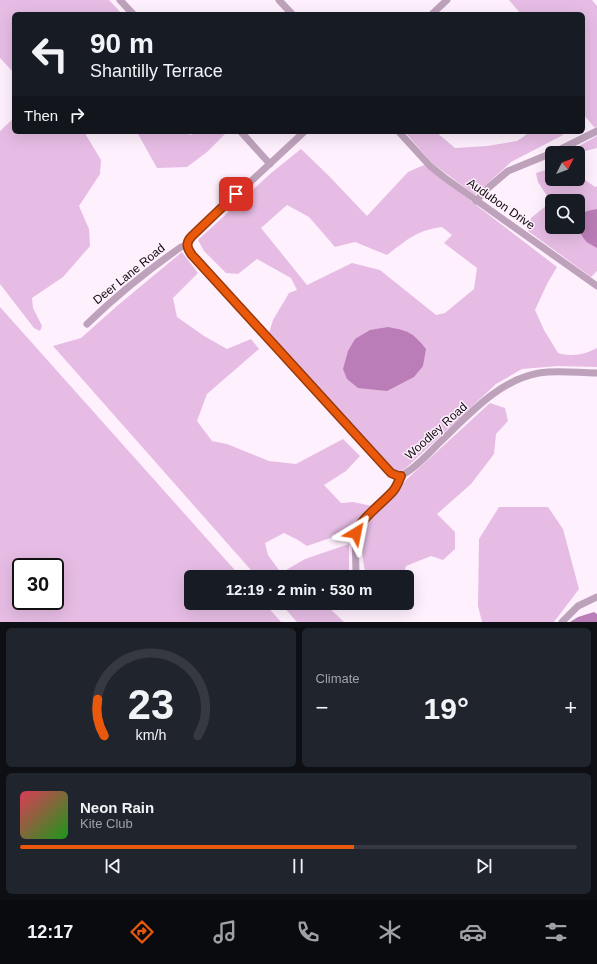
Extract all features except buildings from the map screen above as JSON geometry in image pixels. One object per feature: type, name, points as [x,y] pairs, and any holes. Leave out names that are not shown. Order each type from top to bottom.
[{"type":"street","points":[[120,0],[131,12]]},
{"type":"street","points":[[279,0],[290,12]]},
{"type":"street","points":[[434,12],[447,0]]},
{"type":"street","points":[[566,146],[597,131]]},
{"type":"street","points":[[243,134],[270,164]]},
{"type":"street","points":[[302,134],[192,236],[188,240],[187,245],[192,255],[391,473],[401,476]]},
{"type":"street","name":"Audubon Drive","points":[[401,134],[430,166],[476,201],[596,283]]},
{"type":"street","points":[[476,201],[508,171],[545,156]]},
{"type":"street","name":"Deer Lane Road","points":[[87,324],[108,304],[150,270],[181,247],[187,245]]},
{"type":"street","name":"Woodley Road","points":[[356,570],[356,531],[365,518],[395,489],[401,476],[418,463],[491,396],[514,381],[541,373],[597,373]]},
{"type":"street","points":[[562,622],[578,606],[597,597]]},
{"type":"shaded area","points":[[0,0],[109,0],[120,12],[12,12],[12,71],[0,58]]},
{"type":"shaded area","points":[[509,0],[592,0],[597,6],[597,126],[595,128],[585,116],[585,12],[519,12]]},
{"type":"shaded area","points":[[12,120],[12,134],[86,134],[101,160],[100,174],[79,206],[89,229],[90,246],[63,277],[32,298],[33,308],[42,326],[40,331],[34,328],[0,284],[0,131]]},
{"type":"shaded area","points":[[138,134],[225,134],[207,152],[187,167],[157,168]]},
{"type":"shaded area","points":[[407,134],[438,134],[455,148],[487,146],[517,141],[526,134],[563,135],[511,162],[475,195],[432,163]]},
{"type":"shaded area","points":[[597,136],[597,148],[585,151],[585,146],[579,146]]},
{"type":"shaded area","points":[[301,149],[367,216],[408,172],[424,165],[557,267],[535,310],[544,330],[558,353],[578,355],[597,348],[597,367],[558,366],[522,369],[496,384],[406,468],[399,472],[394,470],[269,333],[273,320],[289,293],[297,290],[291,278],[257,259],[238,274],[226,273],[204,251],[198,240],[270,174]],"holes":[[[287,205],[309,217],[335,247],[355,242],[387,255],[413,236],[433,228],[442,227],[452,235],[444,243],[477,268],[474,289],[445,313],[436,315],[380,270],[352,263],[307,285],[261,228]]]},
{"type":"shaded area","points":[[545,170],[545,186],[585,186],[585,180],[595,187],[597,186],[597,271],[591,277],[528,231],[531,218],[545,207],[545,234],[585,234],[585,194],[546,194],[538,182],[536,173]]},
{"type":"shaded area","points":[[597,209],[597,248],[588,243],[582,234],[585,234],[585,212]]},
{"type":"shaded area","points":[[182,252],[198,273],[173,298],[177,317],[204,336],[227,349],[251,339],[259,349],[207,394],[197,421],[212,441],[227,444],[269,461],[296,464],[343,439],[360,456],[346,471],[324,485],[341,503],[353,502],[372,506],[348,532],[307,546],[284,533],[265,543],[268,555],[279,570],[251,570],[53,346],[81,338]]},
{"type":"shaded area","points":[[0,307],[235,570],[184,570],[184,610],[270,610],[281,622],[0,622]]},
{"type":"shaded area","points":[[388,327],[406,331],[421,343],[426,349],[423,366],[414,377],[387,391],[358,388],[347,379],[343,369],[348,351],[355,339],[370,330]]},
{"type":"shaded area","points":[[490,403],[505,408],[508,421],[496,434],[494,454],[471,484],[437,514],[455,532],[455,549],[443,560],[431,556],[406,566],[405,570],[365,570],[361,532],[407,479]]},
{"type":"shaded area","points":[[499,507],[548,507],[563,529],[579,589],[554,622],[482,622],[478,606],[479,539]]},
{"type":"shaded area","points":[[349,544],[349,570],[286,570],[305,559]]},
{"type":"shaded area","points":[[286,610],[331,610],[344,622],[297,622]]},
{"type":"shaded area","points":[[594,612],[597,614],[597,622],[570,622],[578,617]]},
{"type":"route","points":[[236,194],[188,240],[189,251],[391,473],[401,476],[395,489],[365,518],[357,528],[356,533]]}]
